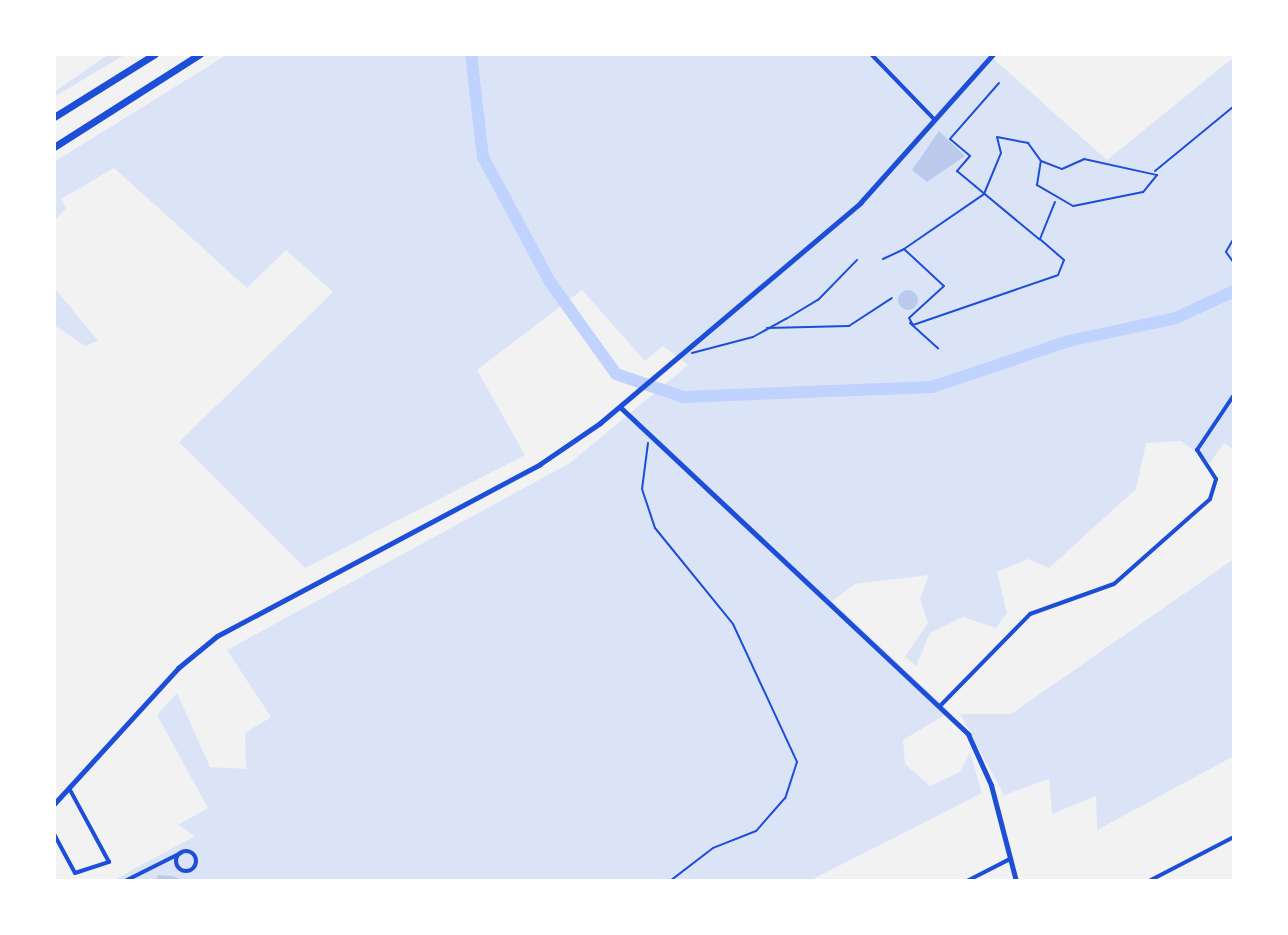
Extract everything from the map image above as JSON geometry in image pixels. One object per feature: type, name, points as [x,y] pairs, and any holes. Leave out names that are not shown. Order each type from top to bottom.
[{"type":"highway","points":[[54,117],[155,54]]},
{"type":"highway","points":[[54,147],[200,54]]},
{"type":"main road","points":[[54,804],[178,668],[217,636],[540,464],[620,407],[669,362],[860,203],[993,54]]},
{"type":"main road","points":[[620,407],[940,706],[981,756],[1016,881]]},
{"type":"street","points":[[871,54],[935,120]]},
{"type":"street","points":[[940,706],[1022,619],[1114,584],[1210,499],[1216,479],[1197,450],[1234,395]]},
{"type":"street","points":[[54,834],[75,873],[109,862],[69,788]]},
{"type":"street","points":[[1149,881],[1234,837]]},
{"type":"street","points":[[125,881],[181,853],[195,857],[190,870],[178,867],[181,853]]},
{"type":"street","points":[[967,881],[1010,859]]},
{"type":"path","points":[[909,318],[913,325],[1058,275],[1064,260],[957,171],[970,156],[950,139],[999,83]]},
{"type":"path","points":[[1054,201],[1073,206],[1143,192],[1154,172],[1234,106]]},
{"type":"path","points":[[883,259],[904,249],[984,194],[999,163],[997,137],[1028,143],[1041,161],[1062,169],[1084,159],[1154,172]]},
{"type":"path","points":[[1040,239],[1057,209],[1054,201],[1037,185],[1041,161]]},
{"type":"path","points":[[1234,238],[1226,252],[1234,263]]},
{"type":"path","points":[[904,249],[944,286],[909,318]]},
{"type":"path","points":[[686,355],[766,327],[818,300],[857,260]]},
{"type":"path","points":[[766,327],[781,331],[849,326],[892,298]]},
{"type":"path","points":[[909,318],[938,348]]},
{"type":"path","points":[[648,442],[642,489],[655,528],[733,624],[797,762],[785,798],[756,831],[713,848],[670,881]]},
{"type":"shaded area","points":[[109,54],[126,54],[54,97],[54,92]]},
{"type":"shaded area","points":[[228,54],[988,54],[1107,160],[1234,57],[1234,450],[1224,443],[1210,463],[1181,441],[1146,443],[1136,489],[1049,568],[1028,559],[997,572],[1007,613],[996,628],[963,617],[930,633],[916,666],[905,657],[928,623],[920,599],[929,575],[855,584],[832,601],[950,712],[903,740],[905,764],[930,786],[960,772],[970,752],[982,793],[809,881],[112,881],[195,836],[178,825],[208,808],[157,715],[177,693],[210,767],[246,769],[245,733],[271,717],[227,650],[570,463],[688,365],[663,346],[645,361],[582,290],[477,370],[525,455],[305,568],[179,442],[333,292],[286,250],[247,288],[114,168],[61,199],[66,208],[54,221],[54,162]]},
{"type":"shaded area","points":[[54,287],[98,341],[85,346],[54,325]]},
{"type":"shaded area","points":[[1234,559],[1234,756],[1097,830],[1096,796],[1052,814],[1049,779],[1004,795],[960,714],[1011,714]]},
{"type":"building","points":[[939,131],[965,156],[927,182],[912,170]]},
{"type":"building","points":[[908,290],[915,293],[918,300],[915,307],[908,310],[901,307],[898,300],[901,293]]},
{"type":"building","points":[[158,875],[172,876],[185,881],[156,881]]},
{"type":"waterway","points":[[471,54],[483,157],[550,282],[616,374],[683,397],[932,387],[1069,341],[1176,318],[1234,291]]}]
